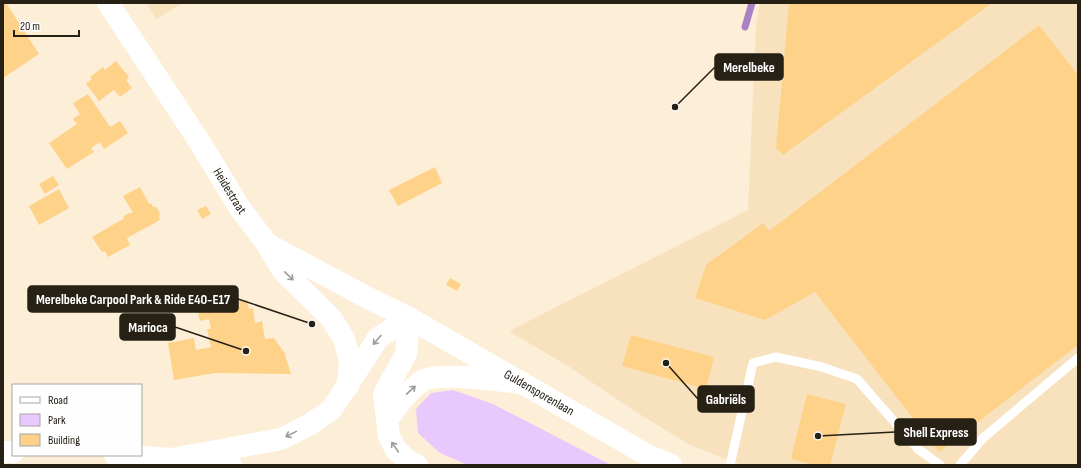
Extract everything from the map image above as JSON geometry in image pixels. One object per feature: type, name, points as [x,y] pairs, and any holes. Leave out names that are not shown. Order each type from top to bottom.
[{"type":"main road","name":"Heidestraat","points":[[108,3],[201,144],[239,207],[268,244],[409,318]]},
{"type":"main road","points":[[268,244],[283,271],[331,318],[344,339],[350,361],[348,386]]},
{"type":"main road","points":[[172,459],[281,438],[310,425],[331,410],[378,338],[409,318]]},
{"type":"main road","points":[[409,318],[406,354],[384,394],[389,436],[396,450],[410,462],[417,465]]},
{"type":"main road","name":"Guldensporenlaan","points":[[409,318],[649,456],[670,465]]},
{"type":"main road","points":[[387,420],[410,390],[425,380],[442,376],[522,383]]},
{"type":"main road","points":[[129,456],[231,465]]},
{"type":"lane","points":[[730,465],[753,362],[776,357],[822,367],[857,378],[918,449],[940,465]]},
{"type":"lane","points":[[960,465],[982,438],[1078,358]]},
{"type":"shaded area","points":[[146,3],[183,3],[156,19]]},
{"type":"shaded area","points":[[760,3],[1078,3],[1078,465],[744,465],[688,444],[633,410],[565,364],[510,332],[515,328],[748,210],[756,25]]},
{"type":"green space","points":[[453,390],[493,404],[611,465],[468,465],[440,453],[418,433],[416,409],[431,393]]},
{"type":"building","points":[[3,3],[6,3],[39,54],[3,78]]},
{"type":"building","points":[[789,3],[992,3],[783,155],[776,148]]},
{"type":"building","points":[[1039,25],[1078,75],[1078,345],[939,452],[815,292],[765,320],[695,298],[706,265],[763,223],[769,231]]},
{"type":"building","points":[[116,61],[129,77],[126,80],[132,88],[120,97],[114,90],[99,101],[86,84],[92,79],[90,77],[103,67],[105,70]]},
{"type":"building","points":[[88,94],[110,127],[120,121],[128,133],[104,149],[100,142],[91,148],[94,152],[67,169],[49,143],[77,124],[73,119],[80,114],[73,103]]},
{"type":"building","points":[[435,167],[442,183],[398,206],[389,190]]},
{"type":"building","points":[[53,176],[59,185],[45,194],[39,184]]},
{"type":"building","points":[[140,187],[149,204],[151,203],[153,207],[156,207],[160,213],[160,220],[127,238],[130,245],[108,257],[105,251],[102,252],[92,237],[123,219],[124,216],[129,213],[133,213],[123,196]]},
{"type":"building","points":[[59,189],[69,208],[39,225],[29,206]]},
{"type":"building","points":[[206,206],[211,214],[202,219],[197,210]]},
{"type":"building","points":[[450,278],[461,284],[457,291],[446,285]]},
{"type":"building","points":[[247,300],[249,309],[253,308],[255,323],[262,321],[265,339],[274,338],[286,355],[291,374],[215,373],[174,380],[168,343],[194,338],[196,350],[211,347],[207,329],[211,329],[209,319],[200,321],[197,309]]},
{"type":"building","points":[[631,335],[714,357],[706,389],[622,366]]},
{"type":"building","points":[[807,394],[846,404],[830,465],[815,465],[791,459]]},
{"type":"waterway","points":[[745,27],[752,3]]},
{"type":"place","name":"Merelbeke","points":[[675,107]]},
{"type":"place","name":"Merelbeke Carpool Park & Ride E40-E17","points":[[312,324]]},
{"type":"place","name":"Marioca","points":[[246,351]]},
{"type":"place","name":"Gabriëls","points":[[666,363]]},
{"type":"place","name":"Shell Express","points":[[818,436]]}]
